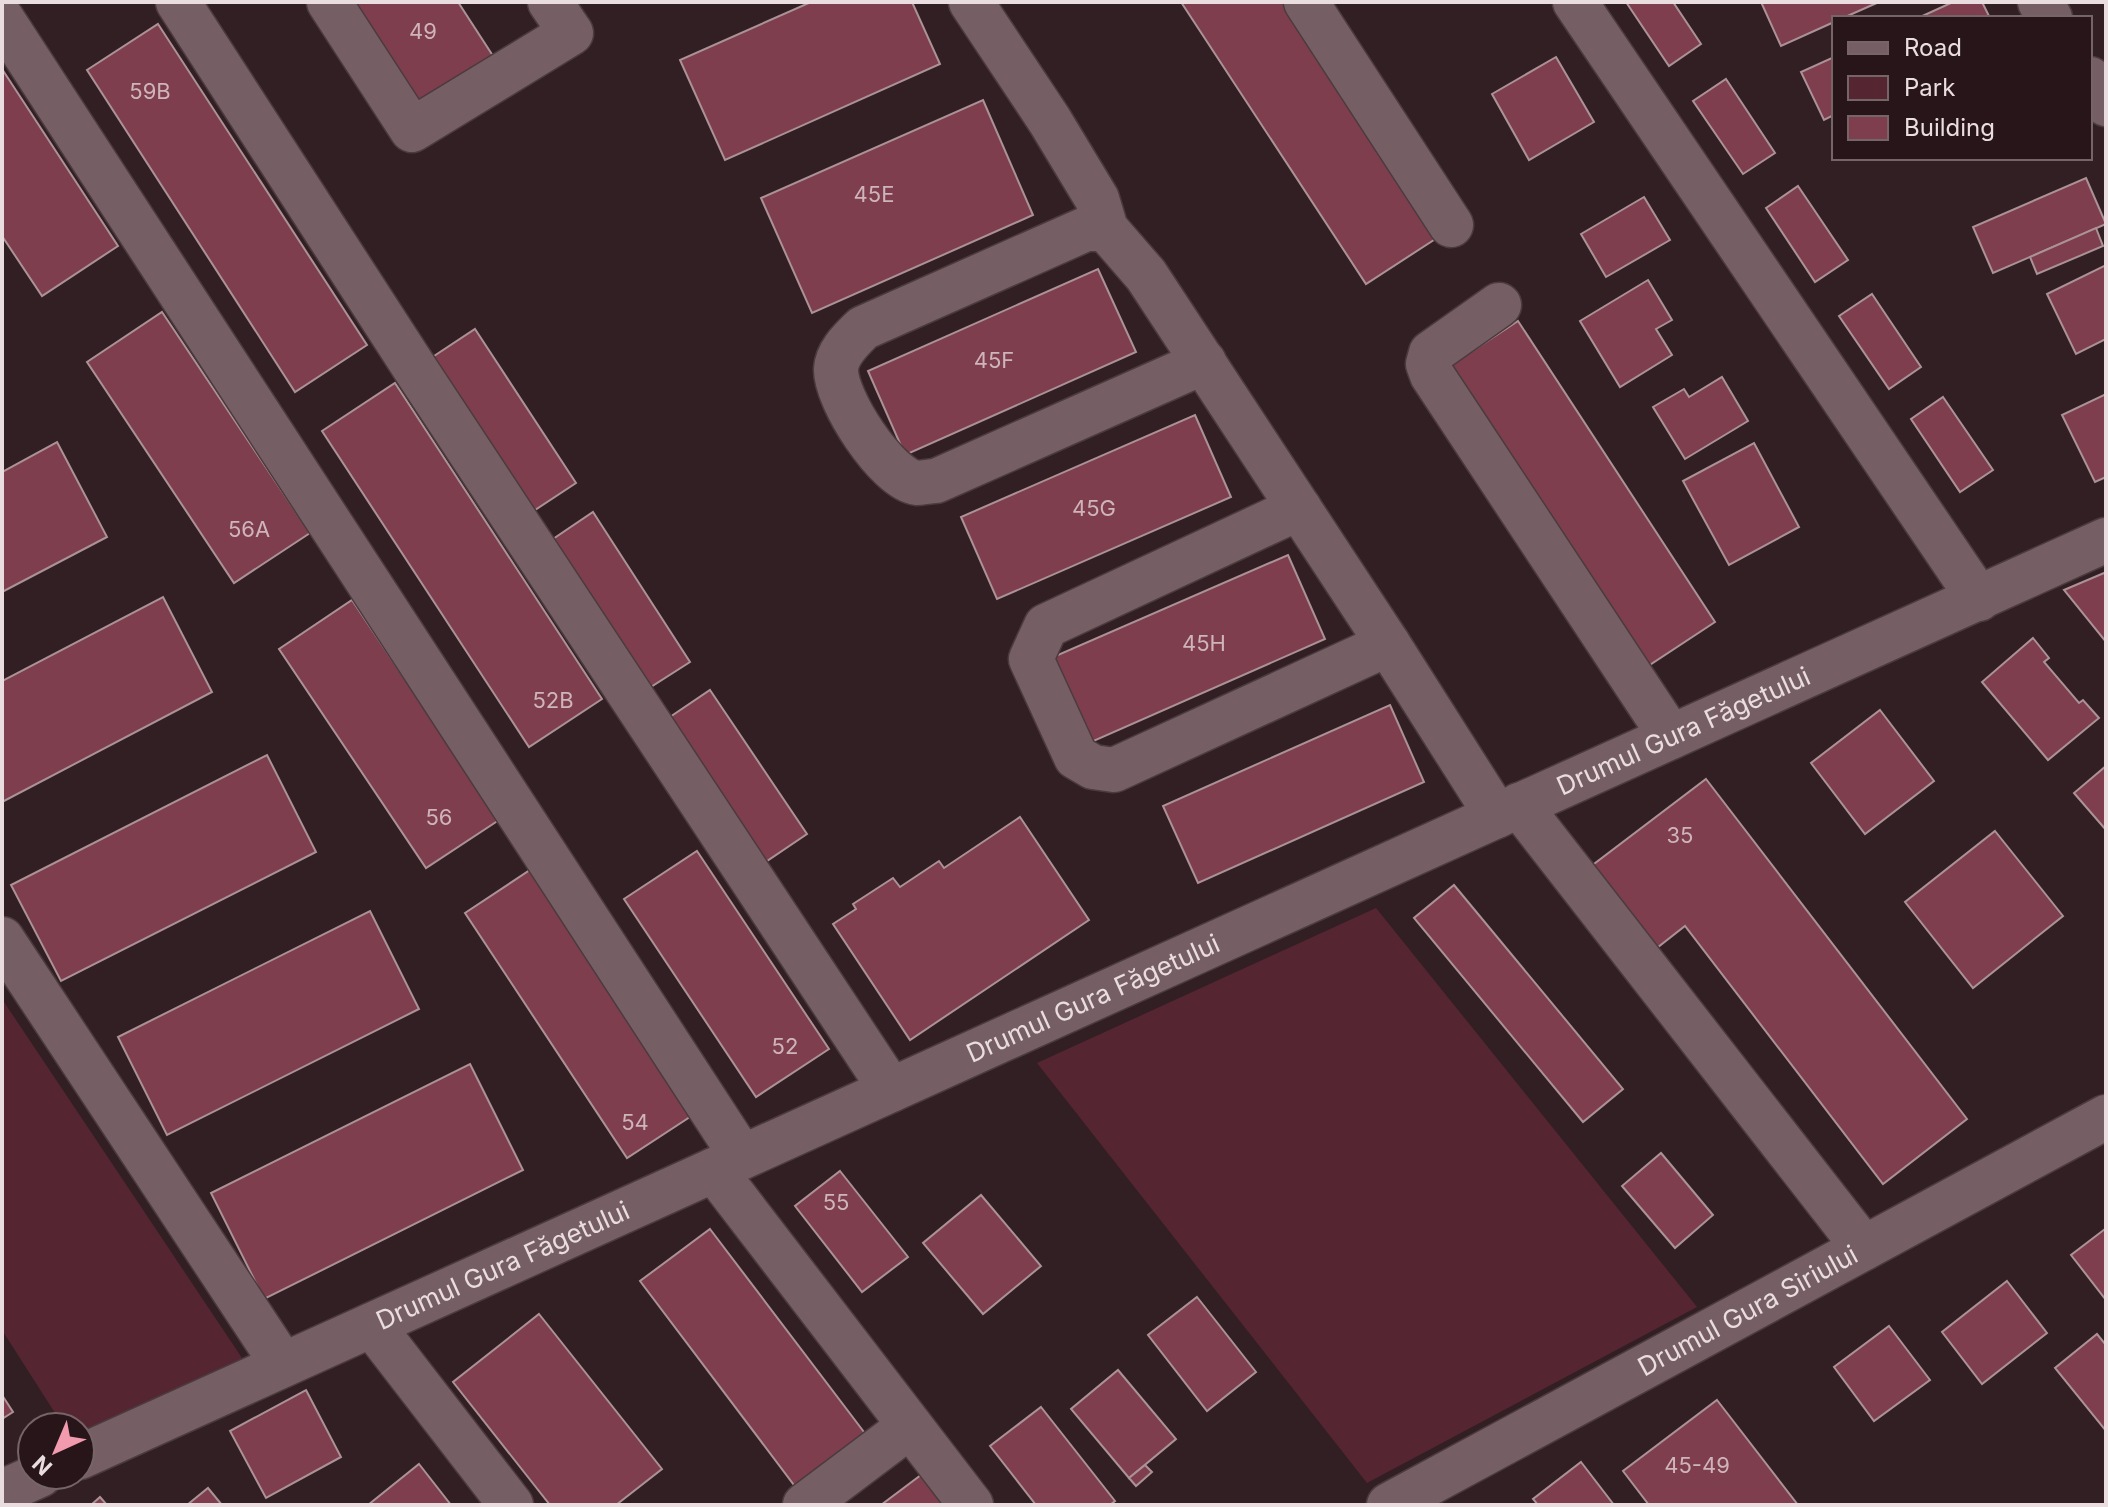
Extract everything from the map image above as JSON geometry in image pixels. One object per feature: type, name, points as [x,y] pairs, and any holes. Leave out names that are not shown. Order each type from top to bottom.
[{"type":"street","points":[[178,2],[423,381],[891,1090]]},
{"type":"street","points":[[329,2],[412,130],[561,18]]},
{"type":"street","points":[[971,2],[1090,186],[1106,229],[1146,275],[1388,644],[1508,810],[1864,1248]]},
{"type":"street","points":[[1306,2],[1451,225]]},
{"type":"street","points":[[1575,2],[1979,599]]},
{"type":"street","points":[[2,19],[728,1164],[910,1426],[971,1505]]},
{"type":"street","points":[[2092,82],[2106,104]]},
{"type":"street","points":[[1106,229],[1086,229],[863,328],[844,348],[836,369],[843,401],[887,465],[915,483],[936,481],[1204,362]]},
{"type":"street","points":[[1499,305],[1431,353],[1428,364],[1432,375],[1671,737]]},
{"type":"street","points":[[1299,508],[1046,626],[1031,659],[1076,757],[1093,767],[1114,770],[1388,644]]},
{"type":"street","name":"Drumul Gura Făgetului","points":[[96,1450],[2106,540]]},
{"type":"street","points":[[2,939],[283,1365]]},
{"type":"street","name":"Drumul Gura Siriului","points":[[1389,1505],[2106,1117]]},
{"type":"street","points":[[372,1325],[511,1505]]},
{"type":"street","points":[[805,1505],[910,1426]]},
{"type":"green space","points":[[1376,908],[1697,1307],[1367,1483],[1037,1063]]},
{"type":"green space","points":[[2,999],[242,1358],[96,1426],[96,1411],[54,1411],[2,1330]]},
{"type":"building","points":[[351,2],[458,2],[495,59],[420,108]]},
{"type":"building","points":[[811,2],[912,2],[940,64],[725,160],[680,60]]},
{"type":"building","points":[[1181,2],[1286,2],[1440,236],[1366,284]]},
{"type":"building","points":[[1626,2],[1673,2],[1701,44],[1669,66]]},
{"type":"building","points":[[1761,2],[1879,2],[1848,16],[1832,16],[1832,23],[1781,46]]},
{"type":"building","points":[[1953,2],[1982,2],[1989,16],[1922,16]]},
{"type":"building","points":[[158,24],[367,345],[295,392],[87,70]]},
{"type":"building","points":[[1556,57],[1594,122],[1529,160],[1492,94]]},
{"type":"building","points":[[1832,58],[1832,116],[1824,120],[1801,72]]},
{"type":"building","points":[[2,69],[118,246],[42,296],[2,236]]},
{"type":"building","points":[[1726,79],[1775,153],[1743,174],[1693,101]]},
{"type":"building","points":[[983,100],[1033,215],[812,313],[761,198]]},
{"type":"building","points":[[2086,178],[2106,224],[1993,273],[1973,227]]},
{"type":"building","points":[[1798,186],[1848,260],[1815,282],[1766,208]]},
{"type":"building","points":[[1644,197],[1670,240],[1606,277],[1581,234]]},
{"type":"building","points":[[2096,228],[2103,246],[2037,274],[2030,257]]},
{"type":"building","points":[[2106,265],[2106,339],[2076,354],[2047,294]]},
{"type":"building","points":[[1098,269],[1136,352],[905,455],[868,371]]},
{"type":"building","points":[[1648,280],[1672,320],[1656,329],[1672,355],[1620,387],[1580,321]]},
{"type":"building","points":[[1872,294],[1921,367],[1889,389],[1839,316]]},
{"type":"building","points":[[162,312],[310,533],[234,583],[87,362]]},
{"type":"building","points":[[1518,321],[1715,622],[1642,670],[1445,369]]},
{"type":"building","points":[[475,329],[576,483],[529,514],[428,360]]},
{"type":"building","points":[[1722,377],[1748,421],[1685,459],[1653,407],[1684,389],[1689,397]]},
{"type":"building","points":[[395,383],[602,699],[529,747],[322,431]]},
{"type":"building","points":[[2106,394],[2106,477],[2095,482],[2062,415]]},
{"type":"building","points":[[1943,397],[1993,470],[1960,492],[1911,419]]},
{"type":"building","points":[[1195,415],[1231,497],[997,599],[961,517]]},
{"type":"building","points":[[57,442],[107,537],[2,592],[2,472]]},
{"type":"building","points":[[1754,443],[1799,527],[1729,565],[1683,481]]},
{"type":"building","points":[[593,512],[690,662],[646,690],[550,541]]},
{"type":"building","points":[[1288,555],[1325,639],[1089,743],[1051,658]]},
{"type":"building","points":[[2104,573],[2106,575],[2106,642],[2064,590]]},
{"type":"building","points":[[163,597],[212,692],[2,802],[2,681]]},
{"type":"building","points":[[352,600],[499,820],[426,868],[279,649]]},
{"type":"building","points":[[2033,638],[2049,658],[2044,662],[2079,703],[2083,700],[2099,718],[2048,760],[1982,682]]},
{"type":"building","points":[[710,690],[807,834],[764,863],[667,719]]},
{"type":"building","points":[[1390,705],[1424,782],[1198,883],[1163,806]]},
{"type":"building","points":[[1880,710],[1934,781],[1865,834],[1811,763]]},
{"type":"building","points":[[267,755],[316,852],[61,981],[11,885]]},
{"type":"building","points":[[2106,766],[2106,830],[2074,793]]},
{"type":"building","points":[[1706,779],[1967,1119],[1883,1184],[1685,926],[1653,951],[1590,867]]},
{"type":"building","points":[[1020,817],[1089,920],[910,1040],[833,924],[856,909],[853,904],[893,878],[900,887],[939,861],[944,868]]},
{"type":"building","points":[[1995,831],[2063,916],[1973,988],[1905,902]]},
{"type":"building","points":[[697,851],[829,1049],[756,1097],[624,899]]},
{"type":"building","points":[[533,868],[696,1113],[627,1158],[465,913]]},
{"type":"building","points":[[1454,885],[1623,1089],[1583,1122],[1414,918]]},
{"type":"building","points":[[370,911],[419,1009],[167,1135],[118,1037]]},
{"type":"building","points":[[470,1064],[523,1170],[264,1299],[211,1193]]},
{"type":"building","points":[[1661,1153],[1713,1215],[1675,1248],[1622,1186]]},
{"type":"building","points":[[840,1171],[908,1257],[862,1292],[795,1206]]},
{"type":"building","points":[[981,1195],[1041,1266],[983,1314],[923,1243]]},
{"type":"building","points":[[710,1229],[867,1436],[797,1489],[640,1281]]},
{"type":"building","points":[[2106,1230],[2106,1300],[2071,1255]]},
{"type":"building","points":[[2007,1281],[2047,1333],[1982,1384],[1942,1332]]},
{"type":"building","points":[[1197,1297],[1256,1372],[1207,1411],[1148,1335]]},
{"type":"building","points":[[539,1314],[662,1469],[616,1505],[550,1505],[453,1382]]},
{"type":"building","points":[[1889,1326],[1930,1380],[1874,1421],[1834,1367]]},
{"type":"building","points":[[2097,1334],[2106,1345],[2106,1431],[2055,1368]]},
{"type":"building","points":[[1118,1370],[1176,1439],[1129,1478],[1071,1409]]},
{"type":"building","points":[[306,1390],[341,1457],[266,1498],[230,1431]]},
{"type":"building","points":[[2,1395],[13,1412],[2,1419]]},
{"type":"building","points":[[1717,1400],[1798,1505],[1649,1505],[1623,1471]]},
{"type":"building","points":[[1041,1407],[1115,1501],[1110,1505],[1036,1505],[990,1446]]},
{"type":"building","points":[[1581,1462],[1614,1505],[1538,1505],[1533,1499]]},
{"type":"building","points":[[419,1464],[451,1505],[368,1505]]},
{"type":"building","points":[[1145,1465],[1152,1472],[1136,1486],[1129,1478]]},
{"type":"building","points":[[933,1466],[962,1505],[881,1505]]},
{"type":"building","points":[[208,1488],[222,1505],[187,1505]]},
{"type":"building","points":[[100,1497],[107,1505],[91,1505]]}]
